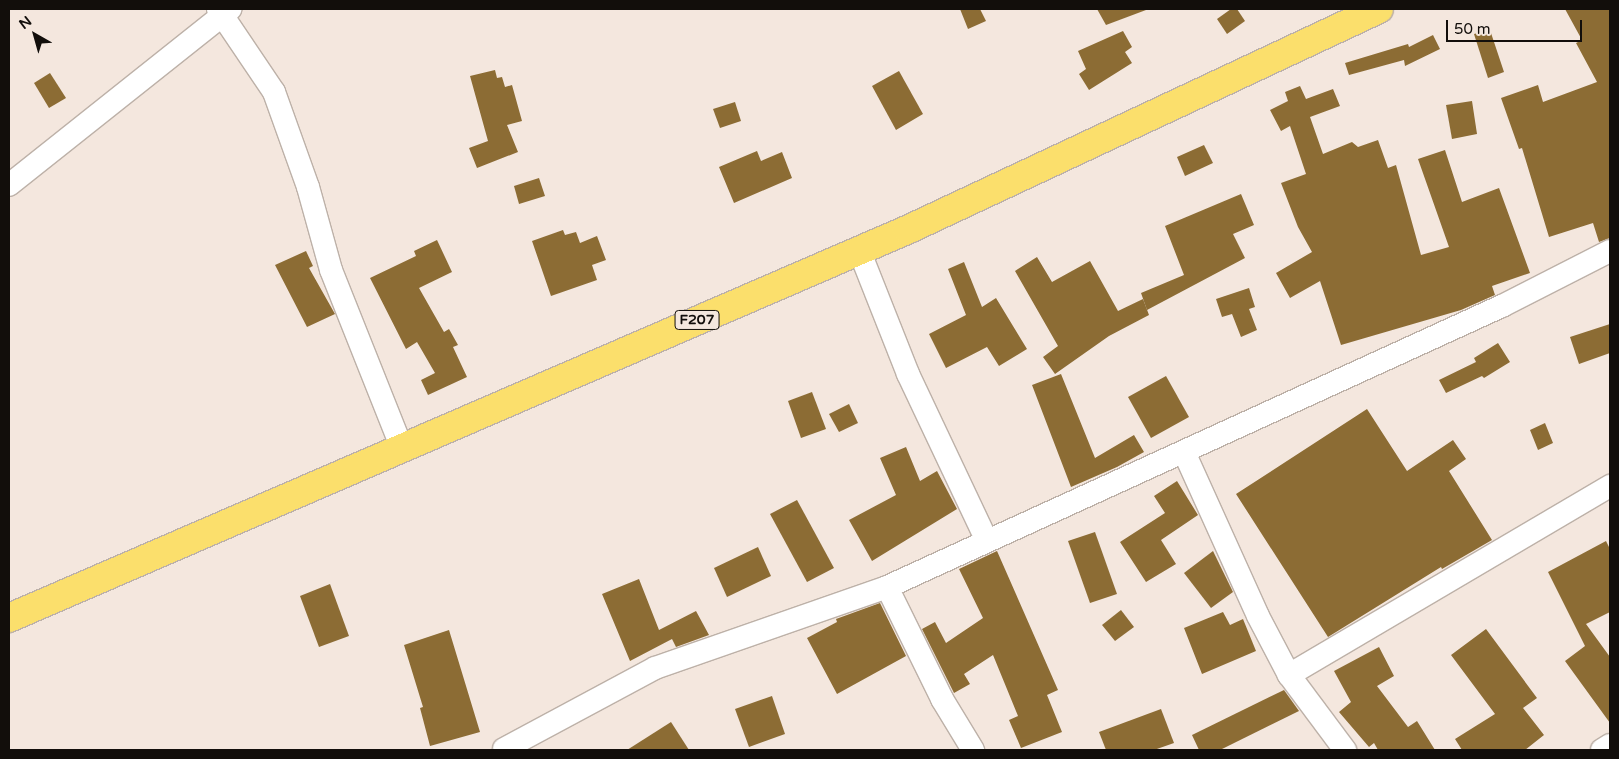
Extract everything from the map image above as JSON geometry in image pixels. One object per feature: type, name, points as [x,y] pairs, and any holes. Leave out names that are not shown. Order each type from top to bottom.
[{"type":"main road","name":"F207","points":[[9,618],[859,250],[1375,10]]},
{"type":"street","points":[[9,185],[223,10],[274,92],[308,187],[331,270],[402,448]]},
{"type":"street","points":[[859,250],[908,374],[986,539]]},
{"type":"street","points":[[504,749],[655,668],[887,586],[986,539],[1184,452],[1502,306],[1610,251]]},
{"type":"street","points":[[1184,452],[1258,616],[1289,674],[1345,750]]},
{"type":"street","points":[[1289,674],[1610,486]]},
{"type":"street","points":[[887,586],[942,699],[973,750]]},
{"type":"street","points":[[1602,750],[1610,745]]},
{"type":"building","points":[[960,9],[980,9],[986,21],[968,29]]},
{"type":"building","points":[[1097,9],[1145,9],[1146,10],[1106,25]]},
{"type":"building","points":[[1231,9],[1237,9],[1245,21],[1227,34],[1217,19]]},
{"type":"building","points":[[1565,9],[1610,9],[1610,238],[1599,242],[1593,223],[1549,237],[1522,148],[1519,149],[1501,98],[1538,85],[1543,102],[1597,82],[1576,43],[1582,40]]},
{"type":"building","points":[[1490,30],[1504,72],[1488,78],[1474,34]]},
{"type":"building","points":[[1123,31],[1132,47],[1125,52],[1132,63],[1089,90],[1079,74],[1086,69],[1078,51]]},
{"type":"building","points":[[1433,35],[1440,49],[1405,66],[1404,60],[1349,75],[1345,63],[1408,44],[1409,47]]},
{"type":"building","points":[[495,70],[497,78],[502,77],[505,87],[512,85],[522,121],[507,125],[518,152],[477,168],[469,148],[488,141],[470,76]]},
{"type":"building","points":[[899,71],[923,114],[896,130],[872,86]]},
{"type":"building","points":[[50,73],[66,98],[49,108],[34,83]]},
{"type":"building","points":[[1300,86],[1306,99],[1333,89],[1340,106],[1310,117],[1323,154],[1352,142],[1358,147],[1378,140],[1388,168],[1396,165],[1421,255],[1449,247],[1418,159],[1445,150],[1462,202],[1499,188],[1530,273],[1492,286],[1495,295],[1461,310],[1341,345],[1320,281],[1290,298],[1276,273],[1312,252],[1298,227],[1281,183],[1306,174],[1290,126],[1281,131],[1270,110],[1288,101],[1285,92]]},
{"type":"building","points":[[1472,101],[1477,134],[1452,139],[1446,105]]},
{"type":"building","points":[[735,102],[741,121],[720,128],[713,109]]},
{"type":"building","points":[[1204,145],[1213,163],[1185,176],[1177,157]]},
{"type":"building","points":[[757,151],[761,161],[782,152],[792,178],[734,203],[719,167]]},
{"type":"building","points":[[539,178],[545,196],[519,204],[514,186]]},
{"type":"building","points":[[1241,194],[1254,225],[1233,234],[1245,258],[1147,310],[1141,293],[1184,275],[1165,226]]},
{"type":"building","points":[[563,230],[565,235],[576,232],[580,243],[597,236],[606,260],[592,265],[597,280],[551,296],[532,241]]},
{"type":"building","points":[[437,240],[452,272],[419,288],[444,332],[449,329],[458,345],[453,347],[467,377],[428,395],[421,380],[435,373],[417,342],[406,349],[370,278],[416,256],[414,251]]},
{"type":"building","points":[[306,251],[313,266],[309,268],[335,314],[307,327],[275,265]]},
{"type":"building","points":[[1037,257],[1052,282],[1090,261],[1118,311],[1143,299],[1149,315],[1109,336],[1055,374],[1043,357],[1058,346],[1015,271]]},
{"type":"building","points":[[964,262],[982,307],[996,298],[1027,349],[999,366],[987,347],[946,368],[929,334],[966,315],[948,269]]},
{"type":"building","points":[[1249,288],[1255,307],[1249,309],[1257,330],[1241,337],[1232,314],[1222,317],[1216,299]]},
{"type":"building","points":[[1610,324],[1610,353],[1579,364],[1570,337]]},
{"type":"building","points":[[1498,343],[1510,362],[1484,378],[1482,376],[1446,393],[1439,380],[1476,362],[1474,358]]},
{"type":"building","points":[[1061,374],[1095,458],[1134,435],[1144,452],[1117,467],[1071,487],[1032,385]]},
{"type":"building","points":[[1166,376],[1189,417],[1151,438],[1128,397]]},
{"type":"building","points":[[812,392],[826,429],[801,438],[788,401]]},
{"type":"building","points":[[849,404],[858,423],[839,432],[829,414]]},
{"type":"building","points":[[1367,409],[1407,471],[1453,440],[1466,459],[1449,471],[1492,540],[1442,569],[1441,567],[1328,637],[1236,494]]},
{"type":"building","points":[[1545,423],[1553,443],[1538,450],[1530,430]]},
{"type":"building","points":[[906,447],[920,481],[937,471],[957,509],[872,561],[849,520],[896,495],[880,458]]},
{"type":"building","points":[[1177,481],[1198,515],[1161,540],[1176,564],[1146,582],[1120,542],[1165,513],[1154,496]]},
{"type":"building","points":[[797,500],[834,568],[807,582],[770,514]]},
{"type":"building","points":[[1095,532],[1117,594],[1090,603],[1068,541]]},
{"type":"building","points":[[1606,541],[1610,549],[1610,612],[1586,624],[1610,657],[1610,723],[1565,661],[1585,646],[1548,572]]},
{"type":"building","points":[[758,547],[771,576],[727,597],[714,568]]},
{"type":"building","points":[[997,551],[1058,690],[1047,695],[1062,732],[1021,748],[1009,720],[1018,716],[993,655],[964,674],[970,684],[954,693],[922,629],[935,622],[946,643],[983,618],[959,569]]},
{"type":"building","points":[[1213,551],[1233,592],[1211,608],[1184,573]]},
{"type":"building","points":[[639,579],[659,630],[696,611],[709,635],[676,647],[672,639],[630,661],[602,594]]},
{"type":"building","points":[[330,584],[349,636],[319,647],[300,596]]},
{"type":"building","points":[[880,603],[906,656],[837,694],[807,638],[837,622],[836,619]]},
{"type":"building","points":[[1121,610],[1134,627],[1115,641],[1102,625]]},
{"type":"building","points":[[1223,612],[1230,625],[1243,619],[1256,651],[1202,674],[1184,628]]},
{"type":"building","points":[[1486,629],[1537,698],[1523,708],[1544,735],[1525,750],[1462,750],[1455,739],[1495,714],[1451,655]]},
{"type":"building","points":[[449,630],[480,732],[430,746],[420,708],[423,707],[404,645]]},
{"type":"building","points":[[1379,647],[1394,676],[1377,686],[1408,727],[1417,721],[1435,750],[1378,750],[1374,743],[1369,747],[1339,712],[1351,702],[1334,671]]},
{"type":"building","points":[[1284,690],[1299,711],[1220,750],[1199,750],[1192,735]]},
{"type":"building","points":[[772,696],[785,734],[749,747],[735,709]]},
{"type":"building","points":[[1161,709],[1174,743],[1154,750],[1106,750],[1099,732]]},
{"type":"building","points":[[671,722],[689,750],[627,750]]}]
